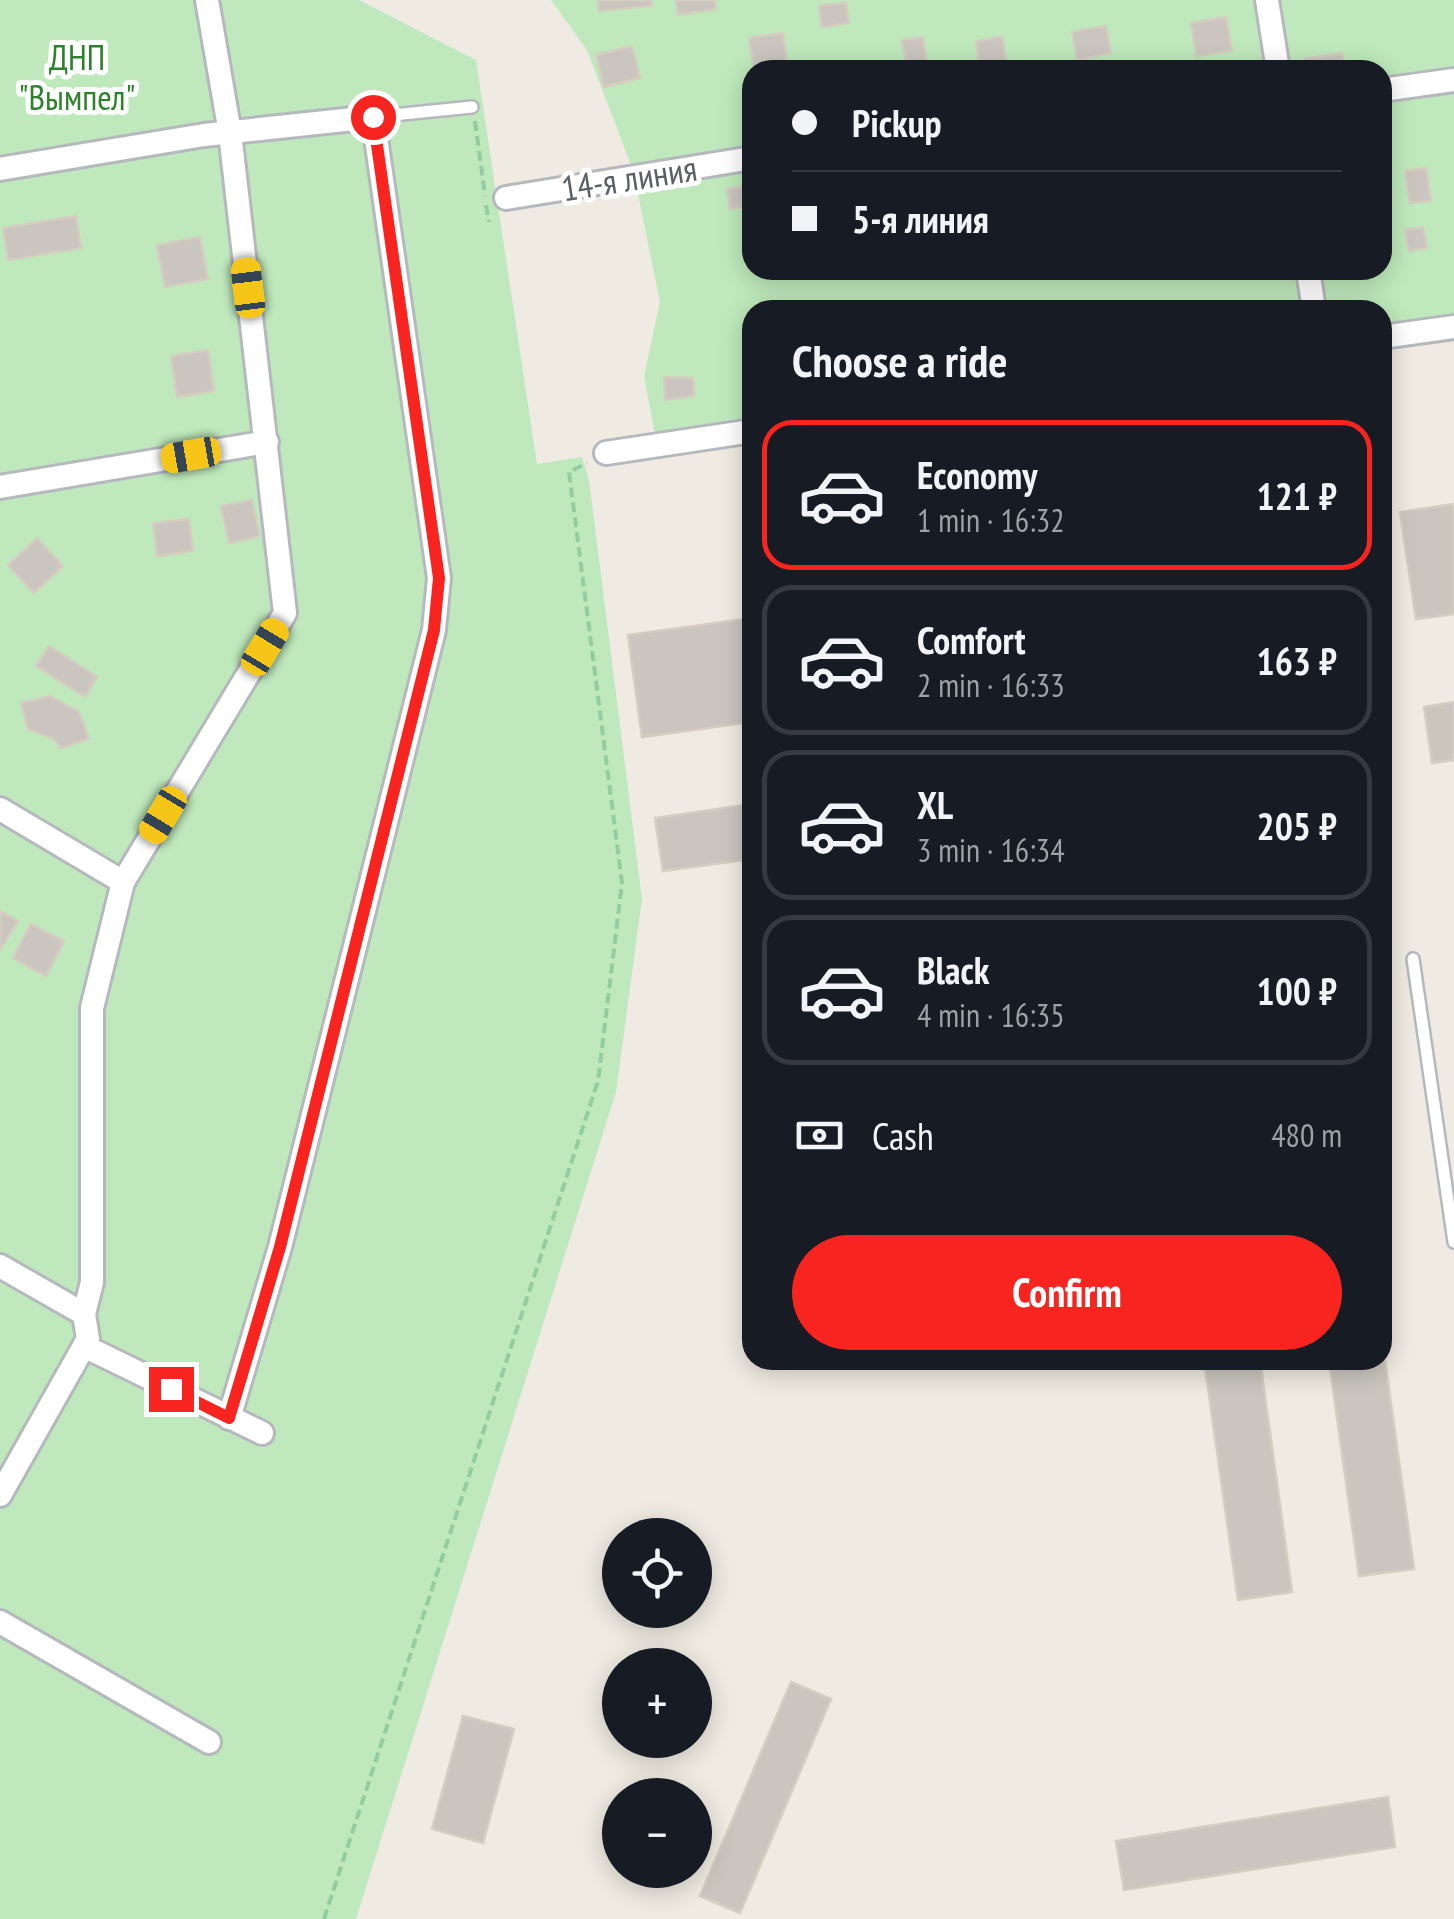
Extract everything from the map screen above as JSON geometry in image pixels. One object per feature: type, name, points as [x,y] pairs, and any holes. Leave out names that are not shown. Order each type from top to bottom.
[{"type":"street","points":[[0,1495],[88,1339],[84,1314],[92,1282],[92,1008],[123,882],[285,613],[230,134],[207,0]]},
{"type":"street","points":[[1266,0],[1276,60]]},
{"type":"street","points":[[1392,89],[1454,80]]},
{"type":"street","points":[[0,169],[373,117],[439,578],[434,630],[280,1247],[229,1418]]},
{"type":"street","name":"14-я линия","points":[[506,198],[742,160]]},
{"type":"street","points":[[1392,336],[1454,327]]},
{"type":"street","points":[[606,453],[742,433]]},
{"type":"street","points":[[0,487],[267,442]]},
{"type":"street","points":[[0,809],[123,882]]},
{"type":"street","points":[[0,1266],[84,1314]]},
{"type":"street","points":[[84,1346],[262,1433]]},
{"type":"street","points":[[0,1622],[209,1742]]},
{"type":"lane","points":[[373,117],[472,106]]},
{"type":"lane","points":[[1412,959],[1454,1242]]},
{"type":"path","points":[[472,106],[489,222]]},
{"type":"path","points":[[324,1919],[598,1081],[622,882],[569,472],[606,453]]},
{"type":"green space","name":"ДНП \"Вымпел\"","points":[[0,0],[359,0],[476,60],[537,464],[582,457],[589,480],[642,899],[616,1092],[356,1919],[0,1919]]},
{"type":"green space","points":[[551,0],[1454,0],[1454,327],[1392,336],[1392,300],[742,300],[742,432],[657,445],[644,376],[660,302],[633,170],[587,50]]},
{"type":"building","points":[[598,0],[651,0],[652,6],[599,11]]},
{"type":"building","points":[[676,0],[715,0],[716,9],[678,15]]},
{"type":"building","points":[[846,2],[849,23],[822,27],[819,6]]},
{"type":"building","points":[[1226,17],[1232,51],[1196,56],[1191,23]]},
{"type":"building","points":[[1106,26],[1111,53],[1077,60],[1072,32]]},
{"type":"building","points":[[783,33],[787,60],[753,60],[749,38]]},
{"type":"building","points":[[923,37],[926,60],[905,60],[902,40]]},
{"type":"building","points":[[1002,37],[1006,60],[979,60],[976,41]]},
{"type":"building","points":[[632,46],[640,78],[604,87],[596,55]]},
{"type":"building","points":[[1342,53],[1343,60],[1304,60]]},
{"type":"building","points":[[1426,168],[1431,201],[1410,203],[1405,171]]},
{"type":"building","points":[[742,186],[742,207],[730,209],[727,189]]},
{"type":"building","points":[[76,216],[81,248],[8,260],[3,228]]},
{"type":"building","points":[[1423,227],[1427,248],[1409,251],[1405,230]]},
{"type":"building","points":[[200,237],[208,279],[165,287],[157,245]]},
{"type":"building","points":[[208,350],[214,391],[177,397],[171,356]]},
{"type":"building","points":[[664,377],[693,378],[694,396],[665,400]]},
{"type":"building","points":[[252,500],[260,536],[229,543],[221,506]]},
{"type":"building","points":[[1454,504],[1454,614],[1416,619],[1400,512]]},
{"type":"building","points":[[189,519],[193,551],[157,556],[153,523]]},
{"type":"building","points":[[37,538],[63,566],[34,593],[8,565]]},
{"type":"building","points":[[742,619],[742,723],[642,737],[628,635]]},
{"type":"building","points":[[49,646],[97,677],[85,697],[36,666]]},
{"type":"building","points":[[50,696],[79,712],[89,739],[61,748],[54,739],[28,729],[21,703]]},
{"type":"building","points":[[1454,702],[1454,760],[1432,763],[1424,707]]},
{"type":"building","points":[[742,805],[742,860],[663,871],[655,818]]},
{"type":"building","points":[[0,911],[18,921],[0,950]]},
{"type":"building","points":[[31,924],[64,941],[46,976],[13,958]]},
{"type":"building","points":[[1205,1370],[1261,1370],[1292,1592],[1238,1600]]},
{"type":"building","points":[[1330,1370],[1386,1370],[1414,1569],[1359,1576]]},
{"type":"building","points":[[791,1682],[831,1699],[740,1913],[700,1896],[703,1888],[712,1888],[712,1868]]},
{"type":"building","points":[[463,1716],[514,1729],[483,1843],[432,1829]]},
{"type":"building","points":[[1388,1797],[1395,1847],[1124,1890],[1116,1841]]},
{"type":"route","points":[[171,1389],[229,1418],[280,1247],[434,630],[439,578],[373,117]]}]
